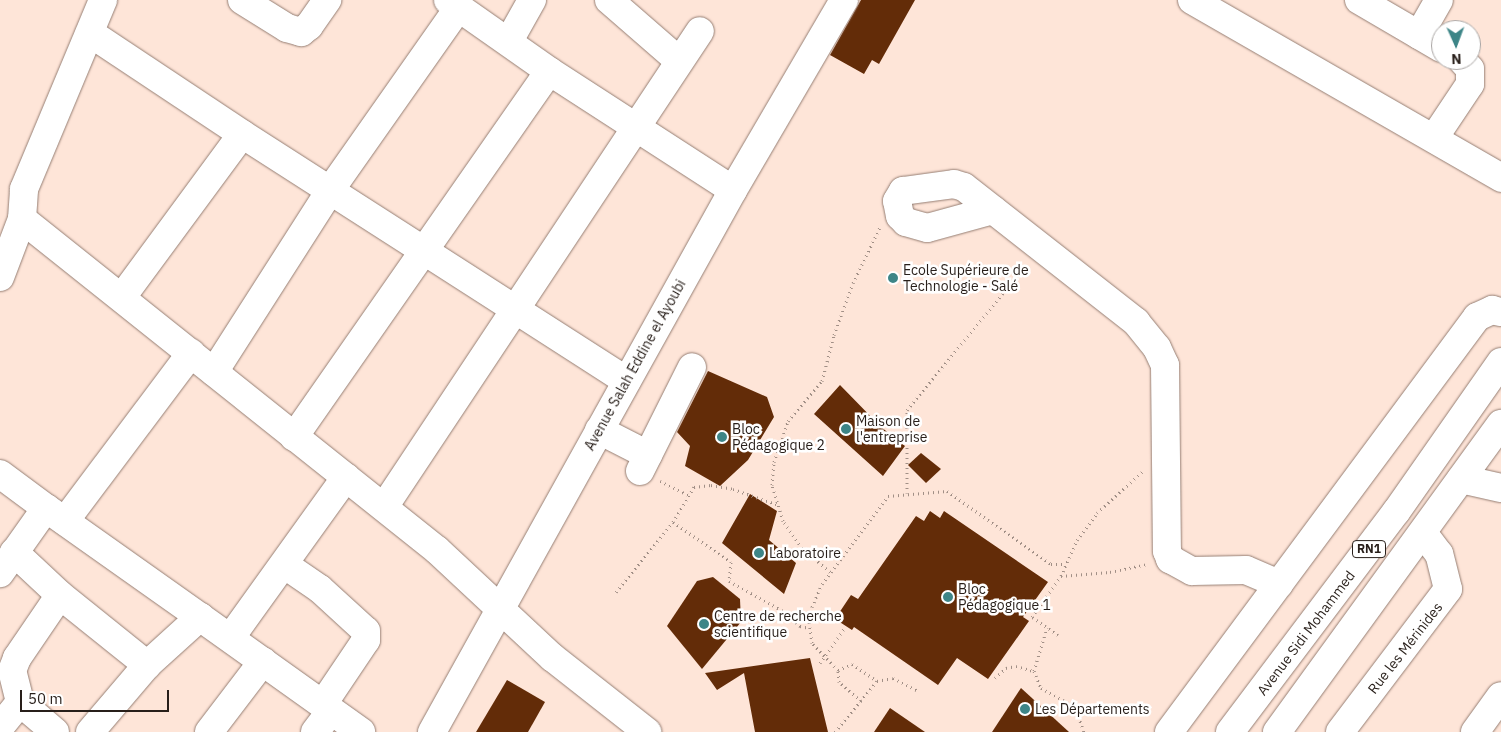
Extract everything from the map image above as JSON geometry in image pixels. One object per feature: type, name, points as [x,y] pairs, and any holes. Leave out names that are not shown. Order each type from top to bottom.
[{"type":"street","points":[[0,277],[22,219],[24,189],[103,0]]},
{"type":"street","points":[[242,0],[287,28],[301,32],[309,26],[327,0]]},
{"type":"street","points":[[509,41],[532,0]]},
{"type":"street","points":[[609,0],[678,60]]},
{"type":"street","name":"Avenue Salah Eddine el Ayoubi","points":[[432,732],[733,190],[844,0]]},
{"type":"street","points":[[1359,0],[1430,41],[1439,0]]},
{"type":"street","points":[[1199,2],[1501,178]]},
{"type":"street","points":[[214,372],[331,189],[453,4],[509,41],[549,71],[733,190]]},
{"type":"street","points":[[384,507],[514,308],[575,221],[634,126],[678,60],[700,31]]},
{"type":"street","points":[[90,33],[242,134],[423,248],[627,381]]},
{"type":"street","points":[[1434,138],[1470,84],[1470,70]]},
{"type":"street","points":[[294,437],[423,248],[549,71]]},
{"type":"street","points":[[122,297],[242,134]]},
{"type":"street","points":[[993,210],[934,228],[906,222],[900,216],[897,201],[903,191],[954,184],[972,191],[993,210],[1136,322],[1157,348],[1166,375],[1170,559],[1192,570],[1246,570],[1279,584]]},
{"type":"street","points":[[22,219],[437,550],[553,658],[647,732]]},
{"type":"street","points":[[1169,732],[1477,317],[1492,310],[1501,312]]},
{"type":"street","points":[[147,665],[60,594],[7,562],[56,514],[191,353]]},
{"type":"street","name":"Avenue Sidi Mohammed","points":[[1230,732],[1432,460],[1491,395],[1501,362]]},
{"type":"street","points":[[599,430],[644,463],[692,367]]},
{"type":"street","name":"RN1","points":[[1277,732],[1424,533],[1501,424]]},
{"type":"street","points":[[1432,460],[1461,479],[1501,488]]},
{"type":"street","points":[[0,474],[200,617],[231,637],[263,661],[323,716],[361,732]]},
{"type":"street","points":[[231,637],[285,565],[346,477]]},
{"type":"street","name":"Rue les Mérinides","points":[[1352,727],[1448,589],[1439,554],[1424,533]]},
{"type":"street","points":[[285,565],[320,589],[366,631],[366,640],[323,716]]},
{"type":"street","points":[[55,732],[20,702],[12,672],[17,658],[60,594]]},
{"type":"street","points":[[90,732],[147,665],[200,617]]},
{"type":"street","points":[[209,732],[263,661]]},
{"type":"street","points":[[1475,732],[1501,696]]},
{"type":"street","points":[[0,727],[20,702]]},
{"type":"path","points":[[830,572],[791,536],[777,504],[772,485],[778,442],[788,421],[822,381],[834,335],[877,229],[887,218],[900,216]]},
{"type":"path","points":[[907,493],[907,410],[1009,286]]},
{"type":"path","points":[[1058,635],[1032,617],[1061,576],[1077,540],[1115,494],[1138,473],[1167,460]]},
{"type":"path","points":[[644,463],[689,495]]},
{"type":"path","points":[[616,592],[673,522],[694,487],[711,485],[747,492],[777,504]]},
{"type":"path","points":[[861,700],[838,682],[838,670],[812,644],[810,628],[812,607],[830,572],[881,503],[894,494],[947,491],[1050,564],[1066,564]]},
{"type":"path","points":[[673,522],[730,562],[729,581],[759,596],[800,626],[810,628]]},
{"type":"path","points":[[1061,576],[1110,572],[1170,559]]},
{"type":"path","points":[[1047,628],[1034,671],[1041,688],[1075,707],[1084,732]]},
{"type":"path","points":[[820,663],[844,629]]},
{"type":"path","points":[[838,670],[852,664],[877,682]]},
{"type":"path","points":[[995,678],[1006,668],[1016,666],[1034,671]]},
{"type":"path","points":[[835,732],[877,682],[893,678],[918,691]]},
{"type":"building","points":[[861,0],[915,0],[879,64],[872,60],[864,74],[830,55]]},
{"type":"building","name":"Bloc Pédagogique 2","points":[[708,371],[767,397],[774,417],[748,460],[720,486],[685,466],[690,446],[677,432]]},
{"type":"building","name":"Maison de l'entreprise","points":[[840,385],[881,427],[905,446],[883,476],[814,414]]},
{"type":"building","points":[[921,453],[941,469],[926,483],[908,465]]},
{"type":"building","name":"Laboratoire","points":[[750,494],[777,511],[769,540],[796,563],[784,594],[722,543]]},
{"type":"building","name":"Bloc Pédagogique 1","points":[[930,511],[940,518],[944,511],[1048,582],[1023,617],[1029,621],[988,679],[957,658],[938,685],[854,627],[852,630],[835,619],[851,595],[858,599],[916,516],[924,521]]},
{"type":"building","name":"Centre de recherche scientifique","points":[[713,577],[740,599],[741,622],[702,669],[667,626],[697,581]]},
{"type":"building","points":[[810,658],[828,732],[755,732],[744,673],[717,690],[705,673]]},
{"type":"building","points":[[507,680],[545,702],[528,732],[476,732]]},
{"type":"building","name":"Les Départements","points":[[1021,688],[1069,732],[992,732]]},
{"type":"building","points":[[890,708],[925,732],[874,732]]},
{"type":"place","name":"Ecole Supérieure de Technologie - Salé","points":[[893,278]]},
{"type":"place","name":"Maison de l'entreprise","points":[[846,429]]},
{"type":"place","name":"Bloc Pédagogique 2","points":[[722,437]]},
{"type":"place","name":"Laboratoire","points":[[759,553]]},
{"type":"place","name":"Bloc Pédagogique 1","points":[[948,597]]},
{"type":"place","name":"Centre de recherche scientifique","points":[[704,624]]},
{"type":"place","name":"Les Départements","points":[[1025,709]]}]
